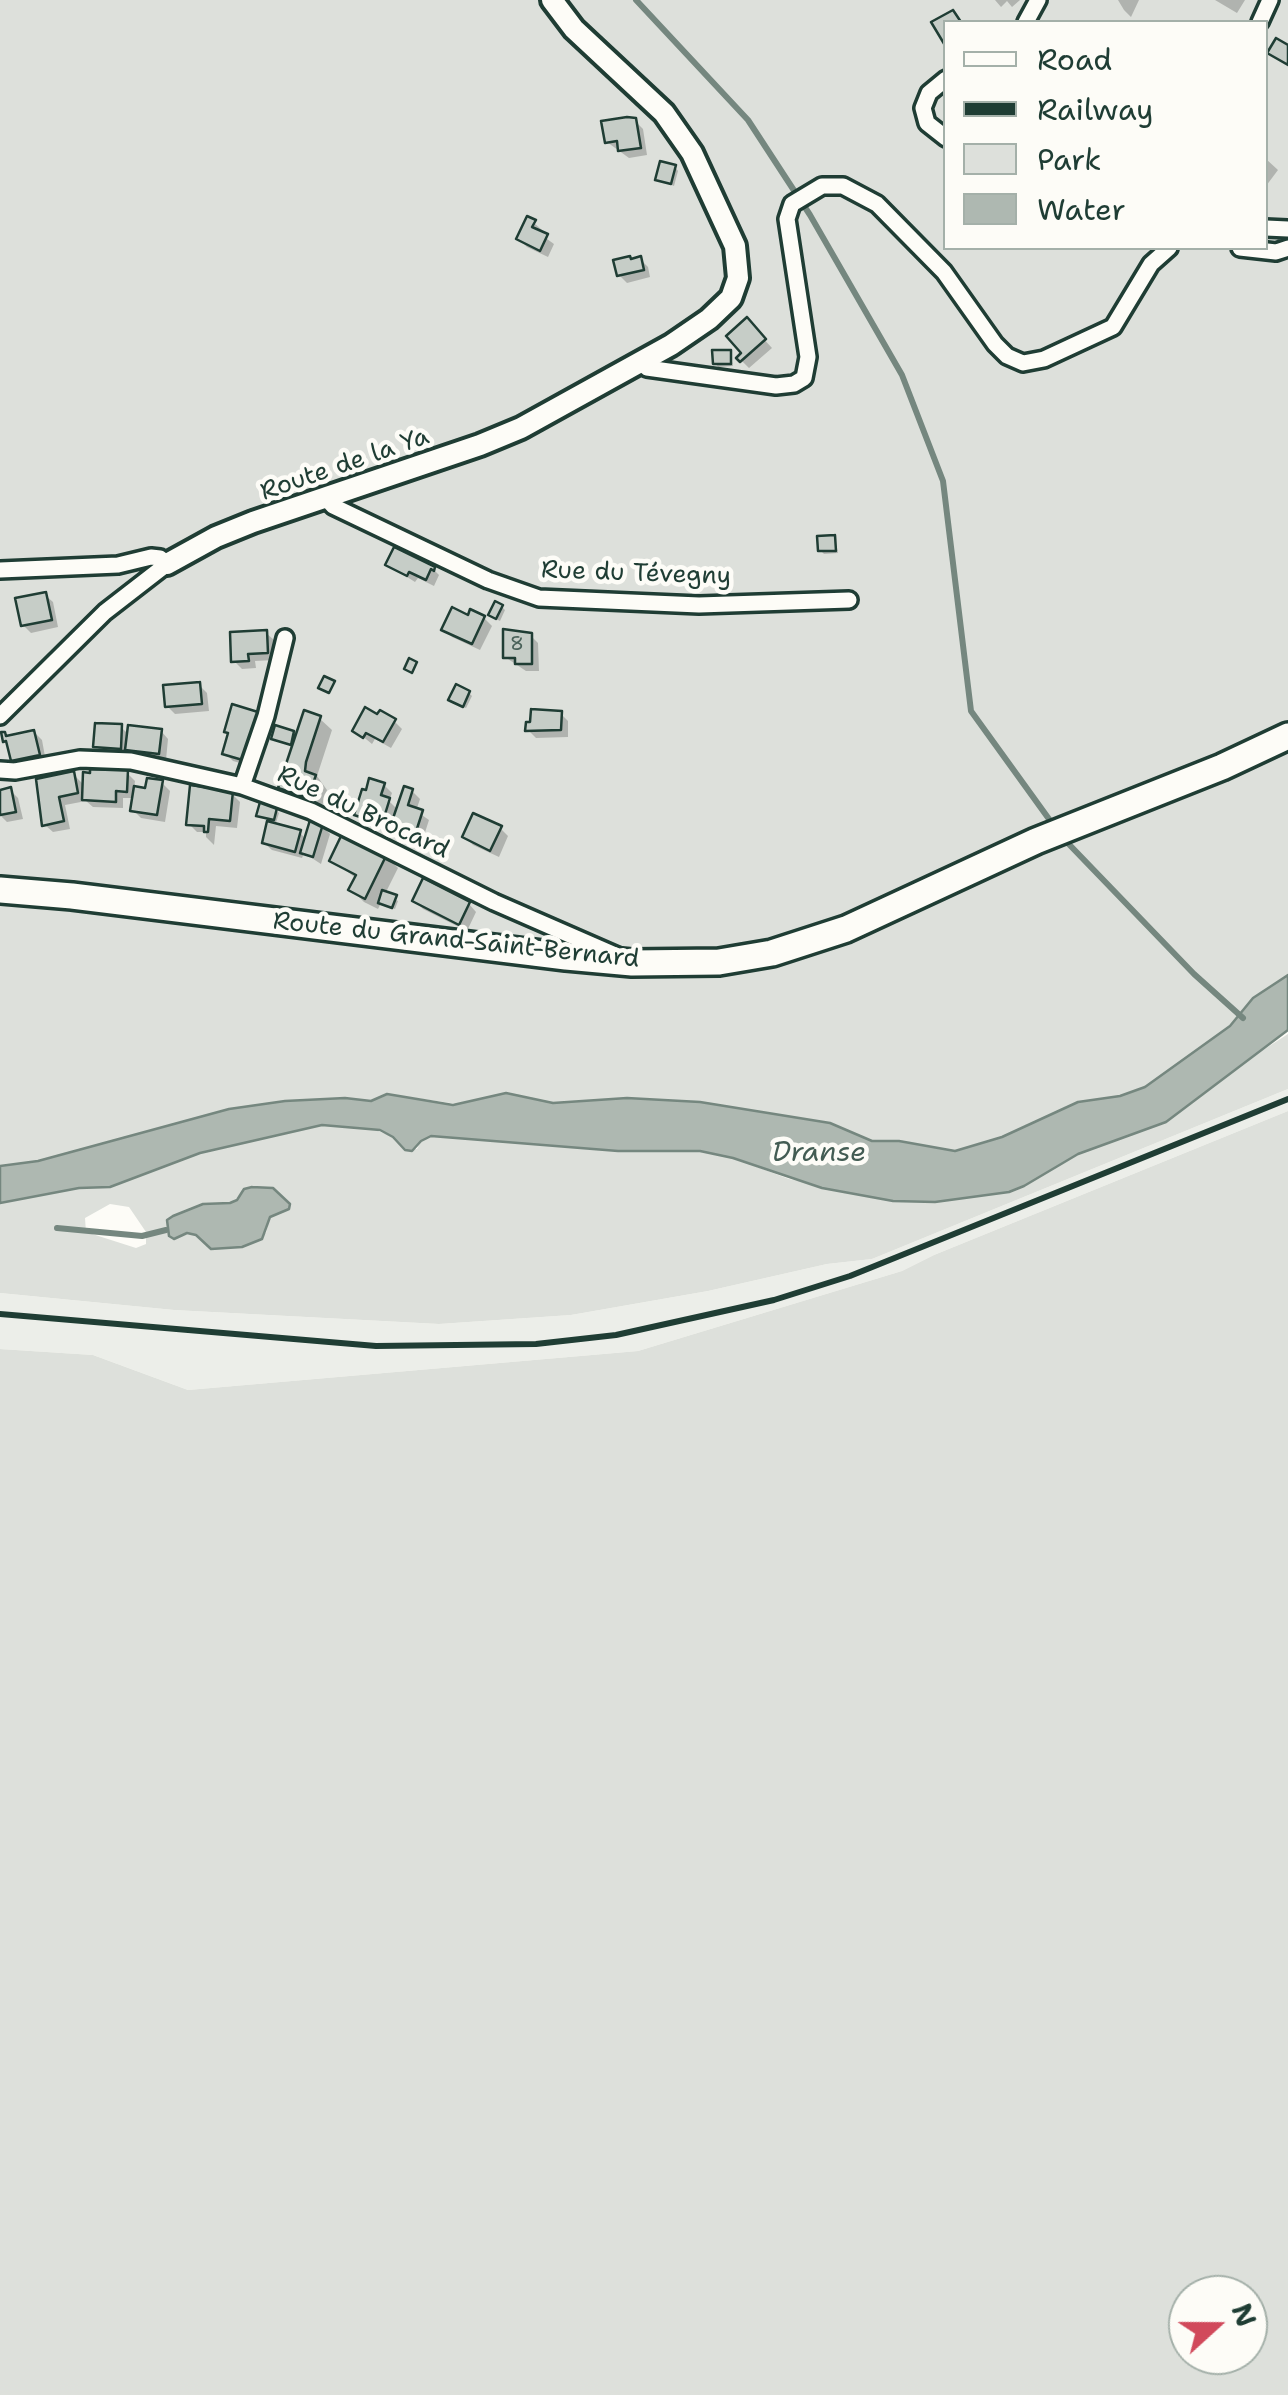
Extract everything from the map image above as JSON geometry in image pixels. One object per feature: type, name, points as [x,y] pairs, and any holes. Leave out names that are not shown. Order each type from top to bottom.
[{"type":"main road","name":"Route du Grand-Saint-Bernard","points":[[0,890],[632,963],[719,962],[797,946],[870,919],[1036,841],[1222,767],[1288,736]]},
{"type":"street","name":"Route de la Ya","points":[[0,716],[104,612],[167,564],[216,537],[502,437],[642,363],[710,319],[731,298],[738,278],[735,246],[692,153],[664,114],[574,29],[552,0]]},
{"type":"street","points":[[943,81],[929,93],[923,108],[927,123],[943,136]]},
{"type":"street","points":[[642,363],[647,368],[776,386],[794,384],[804,378],[808,356],[786,226],[792,204],[822,186],[843,186],[877,204],[944,272],[1006,356],[1024,362],[1044,359],[1113,326],[1151,264],[1167,250]]},
{"type":"street","points":[[1258,250],[1276,252],[1288,248]]},
{"type":"street","name":"Rue du Tévegny","points":[[325,497],[332,506],[516,592],[540,598],[699,605],[849,600]]},
{"type":"street","points":[[0,570],[108,566],[151,557],[167,564]]},
{"type":"street","points":[[242,786],[266,716],[285,638]]},
{"type":"street","name":"Rue du Brocard","points":[[0,770],[15,771],[80,759],[132,761],[242,786],[311,810],[494,902],[565,930],[632,963]]},
{"type":"shaded area","points":[[1288,1089],[1288,1111],[902,1271],[638,1351],[188,1390],[93,1355],[0,1349],[0,1293],[174,1310],[439,1324],[571,1315],[708,1291],[827,1264],[872,1259]]},
{"type":"green space","points":[[0,0],[1288,0],[1288,1009],[1020,1160],[837,1159],[409,1097],[37,1182],[0,1187]]},
{"type":"green space","points":[[1288,1034],[1288,1089],[872,1259],[827,1264],[708,1291],[571,1315],[439,1324],[174,1310],[0,1293],[0,1203],[79,1188],[110,1187],[200,1153],[296,1129],[322,1125],[368,1127],[393,1137],[404,1150],[417,1149],[421,1141],[431,1136],[618,1151],[700,1151],[733,1158],[789,1179],[893,1201],[1009,1192],[1078,1154],[1166,1122],[1235,1068]],"holes":[[[252,1187],[273,1188],[283,1212],[270,1217],[266,1233],[206,1245],[196,1235],[183,1234],[173,1216],[203,1204],[230,1203]],[[110,1204],[129,1207],[146,1232],[146,1244],[136,1248],[86,1232],[85,1218]]]},
{"type":"green space","points":[[1288,1111],[1288,2395],[0,2395],[0,1349],[93,1355],[188,1390],[638,1351],[902,1271]]},
{"type":"water","name":"Dranse","points":[[1288,975],[1288,1030],[1166,1122],[1078,1154],[1009,1192],[935,1202],[893,1201],[822,1188],[700,1151],[618,1151],[431,1136],[412,1151],[405,1150],[380,1130],[322,1125],[200,1153],[110,1187],[79,1188],[0,1203],[0,1166],[38,1161],[229,1109],[285,1101],[371,1101],[387,1094],[453,1105],[506,1093],[553,1103],[627,1098],[700,1102],[830,1123],[872,1141],[899,1141],[955,1151],[1002,1137],[1078,1102],[1120,1096],[1145,1087],[1230,1026],[1253,998]]},
{"type":"water","points":[[273,1188],[290,1204],[289,1209],[270,1217],[262,1239],[242,1247],[211,1249],[196,1235],[187,1233],[174,1239],[169,1236],[167,1220],[173,1216],[203,1204],[230,1203],[244,1189]]},
{"type":"building","points":[[953,10],[960,20],[943,20],[943,42],[931,22]]},
{"type":"building","points":[[1276,38],[1288,45],[1288,65],[1268,54]]},
{"type":"building","points":[[636,118],[641,148],[618,151],[617,141],[605,143],[601,121]]},
{"type":"building","points":[[660,161],[676,165],[671,184],[655,180]]},
{"type":"building","points":[[527,216],[536,220],[532,227],[548,234],[540,251],[516,239]]},
{"type":"building","points":[[641,256],[644,270],[617,276],[613,260]]},
{"type":"building","points":[[747,317],[766,339],[740,362],[736,358],[741,353],[726,336]]},
{"type":"building","points":[[712,350],[731,350],[731,364],[713,364]]},
{"type":"building","points":[[835,535],[836,551],[818,551],[817,536]]},
{"type":"building","points":[[394,547],[435,567],[434,571],[431,569],[426,580],[385,565]]},
{"type":"building","points":[[46,592],[52,620],[21,626],[15,598]]},
{"type":"building","points":[[495,601],[503,605],[496,619],[488,615]]},
{"type":"building","points":[[452,607],[468,615],[470,609],[485,616],[472,644],[441,630]]},
{"type":"building","points":[[503,629],[532,633],[532,664],[515,664],[515,658],[503,658]]},
{"type":"building","points":[[267,630],[268,653],[248,654],[249,661],[231,662],[230,632]]},
{"type":"building","points":[[409,658],[417,662],[412,673],[404,669]]},
{"type":"building","points":[[324,676],[335,681],[329,693],[318,688]]},
{"type":"building","points":[[200,682],[202,704],[165,707],[163,685]]},
{"type":"building","points":[[456,684],[470,691],[463,707],[448,700]]},
{"type":"building","points":[[232,704],[258,712],[246,761],[222,754]]},
{"type":"building","points":[[365,707],[396,719],[383,742],[352,731]]},
{"type":"building","points":[[531,709],[562,711],[561,730],[525,731]]},
{"type":"building","points":[[304,710],[321,716],[306,762],[305,771],[316,775],[308,798],[278,788]]},
{"type":"building","points":[[95,723],[122,724],[121,749],[93,747]]},
{"type":"building","points":[[128,725],[162,729],[159,754],[125,750]]},
{"type":"building","points":[[275,725],[294,731],[291,745],[271,739]]},
{"type":"building","points":[[34,730],[40,755],[11,761],[1,732],[6,736]]},
{"type":"building","points":[[90,769],[128,770],[127,792],[116,791],[116,802],[82,800],[83,772],[90,773]]},
{"type":"building","points":[[74,771],[78,793],[59,797],[64,821],[42,826],[36,779]]},
{"type":"building","points":[[147,778],[163,780],[157,815],[130,811],[134,786],[145,788]]},
{"type":"building","points":[[369,778],[385,783],[381,795],[390,798],[382,824],[354,815]]},
{"type":"building","points":[[190,785],[233,791],[230,821],[209,819],[208,832],[204,832],[204,826],[186,825]]},
{"type":"building","points":[[404,786],[413,789],[408,805],[423,810],[413,841],[388,833]]},
{"type":"building","points":[[11,787],[16,812],[0,815],[0,790]]},
{"type":"building","points":[[260,802],[277,808],[274,820],[256,816]]},
{"type":"building","points":[[473,813],[502,826],[490,851],[462,837]]},
{"type":"building","points":[[310,820],[323,824],[313,857],[300,853]]},
{"type":"building","points":[[267,821],[301,830],[295,852],[262,843]]},
{"type":"building","points":[[343,832],[387,854],[365,899],[348,890],[356,875],[329,861]]},
{"type":"building","points":[[423,878],[470,902],[459,925],[412,901]]},
{"type":"building","points":[[382,890],[397,895],[392,908],[378,903]]},
{"type":"waterway","points":[[636,0],[748,120],[810,215],[902,375],[943,481],[971,711],[1054,826]]},
{"type":"waterway","points":[[1061,836],[1194,974],[1243,1018]]},
{"type":"waterway","points":[[57,1228],[142,1236],[166,1230]]},
{"type":"railway","points":[[0,1314],[376,1346],[536,1344],[616,1335],[774,1300],[850,1276],[1288,1099]]}]
